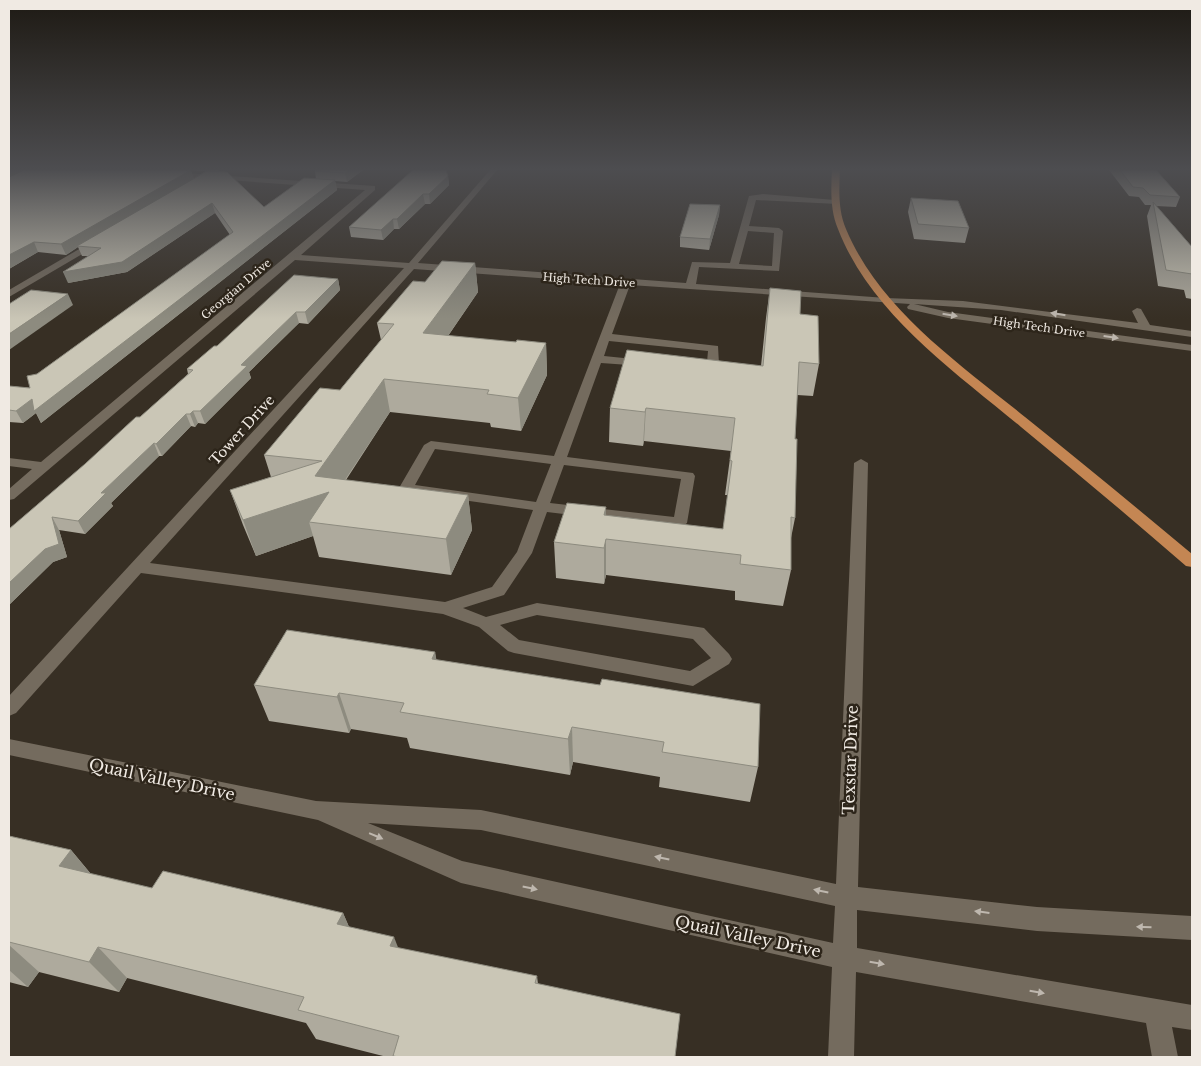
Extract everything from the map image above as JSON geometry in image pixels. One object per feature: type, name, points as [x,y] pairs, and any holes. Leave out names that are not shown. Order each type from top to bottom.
[{"type":"main road","points":[[840,219],[843,231],[858,260],[886,302],[932,346],[1192,562]]},
{"type":"street","name":"Georgian Drive","points":[[9,496],[337,219]]},
{"type":"street","name":"Tower Drive","points":[[9,708],[452,219]]},
{"type":"street","points":[[734,266],[746,219]]},
{"type":"street","points":[[690,287],[695,264],[776,269],[779,231],[743,228]]},
{"type":"street","points":[[9,294],[103,238]]},
{"type":"street","name":"High Tech Drive","points":[[293,258],[886,302],[937,301],[1033,310],[1192,334]]},
{"type":"street","points":[[445,608],[498,591],[524,553],[626,282]]},
{"type":"street","name":"High Tech Drive","points":[[886,302],[948,315],[1192,348]]},
{"type":"street","points":[[1137,311],[1146,328]]},
{"type":"street","points":[[605,337],[714,348],[714,364],[703,368],[684,366]]},
{"type":"street","points":[[597,359],[655,364]]},
{"type":"street","points":[[431,445],[559,461],[688,476],[680,523],[542,507],[406,488],[431,445]]},
{"type":"street","points":[[9,462],[44,467]]},
{"type":"street","name":"Texstar Drive","points":[[841,1057],[861,463]]},
{"type":"street","points":[[137,567],[445,608],[485,623],[514,646],[694,679],[723,658],[698,632],[537,609],[485,623]]},
{"type":"street","name":"Quail Valley Drive","points":[[9,747],[316,810],[481,820],[845,896],[1037,919],[1192,928]]},
{"type":"street","name":"Quail Valley Drive","points":[[316,810],[461,872],[845,958],[1157,1014],[1192,1018]]},
{"type":"street","points":[[1157,1014],[1165,1057]]},
{"type":"building","points":[[9,219],[105,219],[61,244],[34,242],[9,255]]},
{"type":"building","points":[[124,219],[188,219],[122,262],[63,272],[101,248],[77,246]]},
{"type":"building","points":[[223,219],[285,219],[34,411],[32,399],[16,411],[9,410],[9,386],[30,388],[27,376],[37,374],[233,232]]},
{"type":"building","points":[[358,219],[397,219],[393,219],[381,230],[349,227]]},
{"type":"building","points":[[686,219],[716,219],[710,239],[680,237]]},
{"type":"building","points":[[917,219],[965,219],[969,228],[918,224]]},
{"type":"building","points":[[1156,219],[1168,219],[1192,247],[1192,274],[1166,270]]},
{"type":"building","points":[[442,261],[475,263],[423,333],[546,343],[518,398],[487,394],[489,390],[384,379],[315,476],[468,495],[446,539],[309,522],[329,492],[243,520],[230,490],[322,461],[264,455],[320,388],[340,390],[394,324],[377,323],[413,281],[425,282]]},
{"type":"building","points":[[294,275],[338,279],[305,312],[296,312],[241,365],[247,366],[200,411],[186,414],[156,444],[154,443],[101,493],[106,493],[78,521],[52,517],[59,544],[45,549],[9,583],[9,529],[85,464],[136,417],[140,417],[193,370],[187,369],[214,346],[217,346]]},
{"type":"building","points":[[770,288],[801,291],[800,314],[818,316],[819,364],[799,362],[795,439],[797,439],[795,518],[791,517],[791,570],[740,564],[741,555],[606,539],[604,548],[554,542],[567,503],[606,507],[604,515],[723,529],[732,461],[730,460],[735,418],[646,408],[645,412],[610,408],[627,350],[763,366]]},
{"type":"building","points":[[31,290],[68,294],[9,334],[9,304]]},
{"type":"building","points":[[287,630],[435,652],[432,659],[600,685],[602,679],[760,704],[758,767],[662,752],[664,742],[572,727],[568,739],[400,712],[404,703],[339,693],[337,697],[254,685]]},
{"type":"building","points":[[9,836],[71,850],[59,866],[152,888],[163,871],[343,913],[337,924],[394,937],[390,946],[537,976],[535,983],[680,1014],[675,1057],[393,1056],[399,1036],[298,1010],[304,997],[98,947],[89,962],[9,942]]}]
